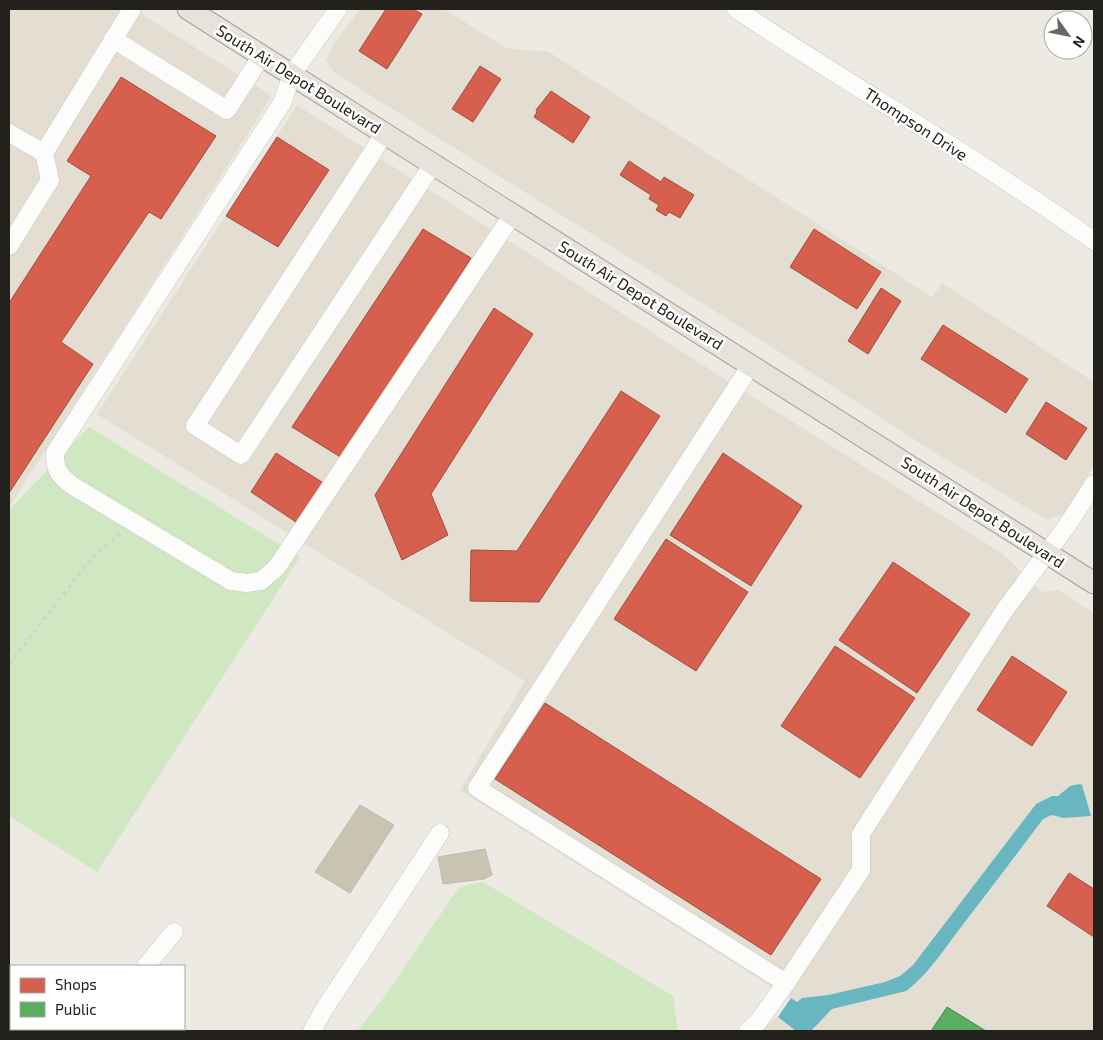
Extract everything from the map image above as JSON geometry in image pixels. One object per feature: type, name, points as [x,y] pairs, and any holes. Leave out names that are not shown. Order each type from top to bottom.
[{"type":"main road","name":"South Air Depot Boulevard","points":[[188,9],[1094,583]]},
{"type":"street","points":[[9,246],[50,180],[44,153],[132,9]]},
{"type":"street","points":[[338,9],[292,74],[282,103],[55,453],[55,463],[59,475],[73,486],[231,581],[247,583],[261,581],[277,567],[513,214]]},
{"type":"street","name":"Thompson Drive","points":[[736,9],[1066,220],[1094,241]]},
{"type":"street","points":[[113,39],[226,110],[262,55]]},
{"type":"street","points":[[9,133],[44,153]]},
{"type":"street","points":[[385,133],[195,426],[241,455],[433,164]]},
{"type":"street","points":[[751,365],[477,788],[786,983]]},
{"type":"street","points":[[748,1031],[758,1022],[786,983],[861,870],[861,834],[1004,611],[1066,527],[1094,484]]},
{"type":"street","points":[[312,1031],[440,833]]},
{"type":"street","points":[[147,965],[174,932]]},
{"type":"path","points":[[9,664],[92,558],[134,522]]},
{"type":"shaded area","points":[[9,9],[134,9],[272,96],[9,507]]},
{"type":"shaded area","points":[[360,9],[444,9],[506,48],[549,52],[932,297],[942,283],[1094,382],[1094,466],[1064,514],[1047,520],[940,456],[761,340],[332,70],[326,61],[335,42]]},
{"type":"shaded area","points":[[297,105],[720,376],[1003,554],[1042,592],[1058,590],[1094,613],[1094,1031],[811,1031],[832,1009],[852,1003],[940,954],[1043,819],[1052,815],[1063,818],[1070,786],[1058,796],[1052,796],[1036,804],[913,965],[900,976],[885,982],[828,995],[803,998],[797,1003],[460,790],[525,681],[97,414]]},
{"type":"shaded area","points":[[778,1017],[796,1031],[760,1031]]},
{"type":"green space","points":[[89,427],[300,557],[97,872],[9,816],[9,510]]},
{"type":"green space","points":[[483,882],[673,996],[678,1031],[357,1031],[385,996],[459,887]]},
{"type":"water","points":[[1082,785],[1091,816],[1063,818],[1052,815],[1043,819],[935,961],[914,985],[906,991],[832,1009],[811,1031],[796,1031],[778,1017],[791,998],[797,1002],[802,998],[828,995],[885,982],[900,976],[913,965],[1036,804],[1052,796],[1058,796],[1070,786]]},
{"type":"building: Shops","points":[[386,9],[413,9],[422,14],[387,69],[359,51]]},
{"type":"building: Shops","points":[[480,66],[501,79],[473,122],[452,109]]},
{"type":"building: Shops","points":[[121,77],[216,136],[161,219],[149,212],[61,342],[93,364],[9,493],[9,303],[91,176],[67,161]]},
{"type":"building: Shops","points":[[551,91],[590,117],[573,143],[534,117],[537,112],[536,110]]},
{"type":"building: Shops","points":[[277,137],[329,170],[278,247],[226,216]]},
{"type":"building: Shops","points":[[629,161],[661,182],[664,177],[694,195],[680,218],[669,212],[666,216],[656,210],[659,205],[649,199],[651,195],[620,175]]},
{"type":"building: Shops","points":[[423,229],[471,258],[342,458],[292,427]]},
{"type":"building: Shops","points":[[814,229],[881,272],[857,309],[790,267]]},
{"type":"building: Shops","points":[[881,288],[901,301],[868,354],[848,341]]},
{"type":"building: Shops","points":[[494,308],[533,334],[431,494],[448,535],[402,560],[375,495]]},
{"type":"building: Shops","points":[[943,325],[1028,379],[1006,413],[921,359]]},
{"type":"building: Shops","points":[[621,391],[660,416],[539,602],[470,601],[471,550],[517,551]]},
{"type":"building: Shops","points":[[1046,402],[1087,428],[1066,460],[1026,434]]},
{"type":"building: Shops","points":[[276,453],[325,484],[299,524],[251,492]]},
{"type":"building: Shops","points":[[723,453],[802,506],[751,586],[670,535]]},
{"type":"building: Shops","points":[[666,539],[748,592],[696,671],[614,619]]},
{"type":"building: Shops","points":[[893,562],[970,614],[917,693],[839,640]]},
{"type":"building: Shops","points":[[835,646],[915,698],[860,778],[781,726]]},
{"type":"building: Shops","points":[[1012,656],[1067,692],[1032,746],[977,710]]},
{"type":"building: Shops","points":[[545,703],[821,879],[771,955],[495,779]]},
{"type":"building: Shops","points":[[1069,873],[1094,889],[1094,937],[1047,906]]},
{"type":"building: Public","points":[[947,1007],[986,1031],[931,1031]]},
{"type":"building: Other","points":[[360,805],[394,825],[350,893],[315,872]]},
{"type":"building: Other","points":[[485,849],[492,875],[484,879],[443,884],[438,857]]}]
